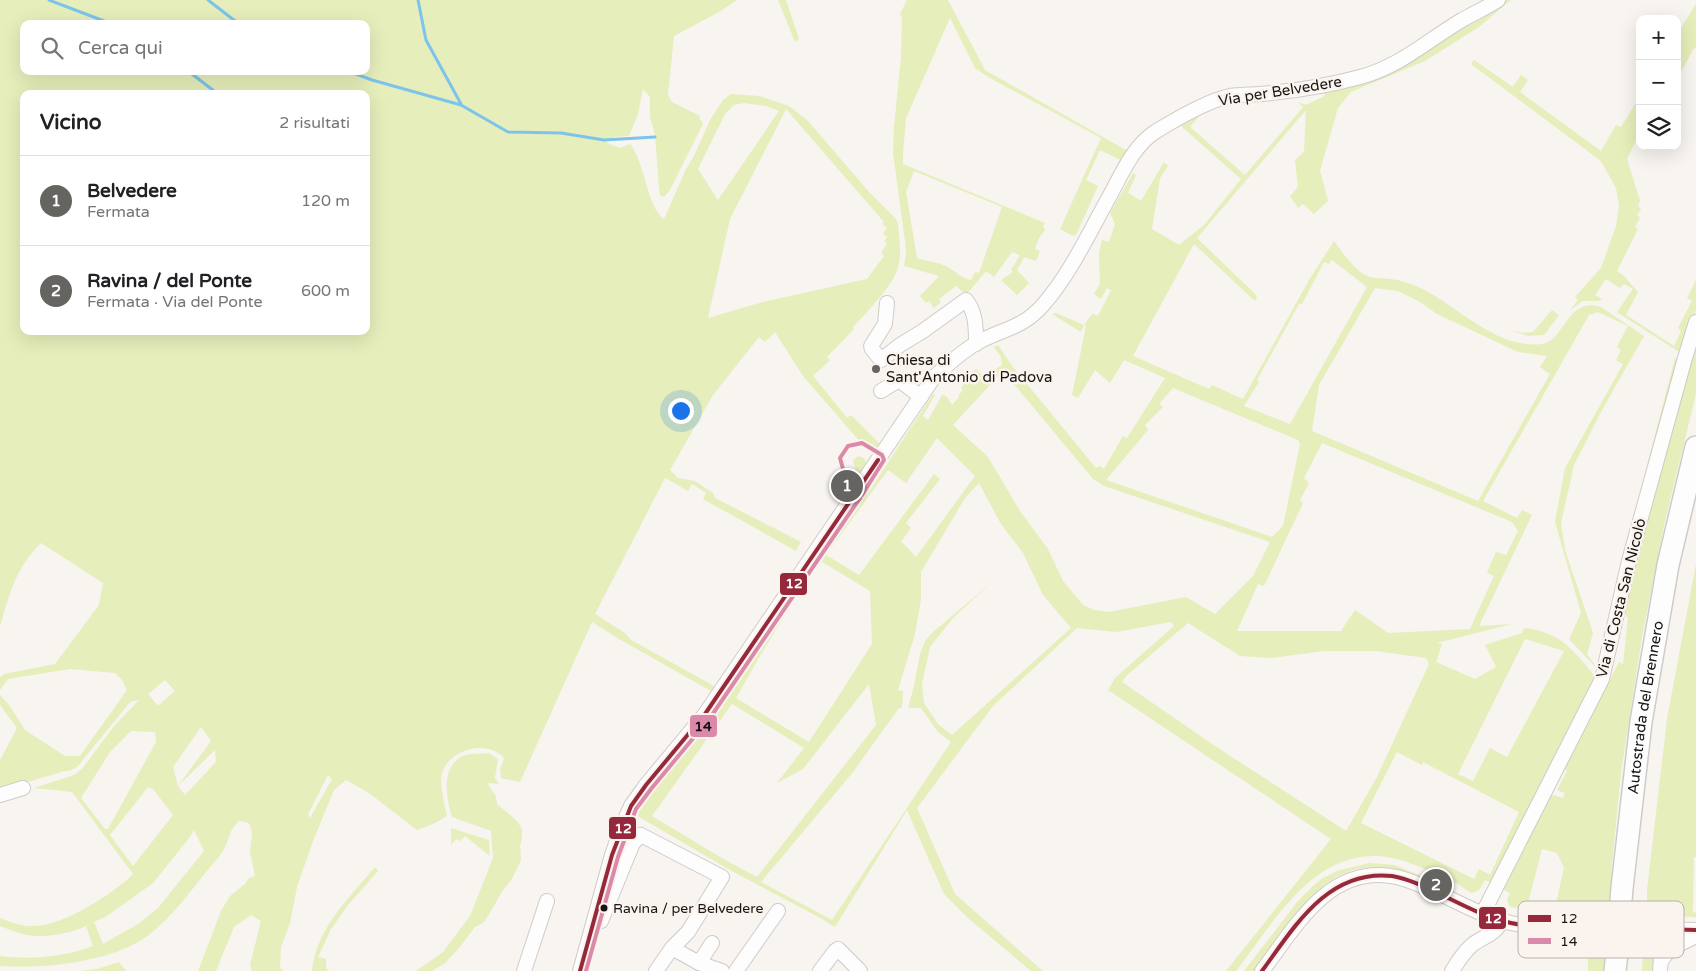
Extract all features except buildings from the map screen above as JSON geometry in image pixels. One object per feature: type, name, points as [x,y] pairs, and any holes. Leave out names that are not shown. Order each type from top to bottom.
[{"type":"highway","name":"Autostrada del Brennero","points":[[1628,901],[1641,722],[1668,565],[1696,448]]},
{"type":"highway","name":"Autostrada del Brennero","points":[[1629,888],[1681,566],[1696,505]]},
{"type":"street","name":"Via per Belvedere","points":[[580,971],[612,855],[631,806],[646,785],[710,708],[934,377],[958,356],[976,344],[1026,321],[1062,282],[1142,142],[1156,131],[1212,102],[1230,96],[1309,88],[1377,72],[1407,57],[1462,19],[1498,0]]},
{"type":"street","points":[[887,303],[885,324],[871,346],[872,350],[881,360],[966,300],[974,317],[976,344]]},
{"type":"street","name":"Via di Costa San Nicolò","points":[[1483,913],[1599,687],[1609,652],[1629,561],[1684,358],[1696,322]]},
{"type":"street","points":[[881,391],[899,380],[921,397]]},
{"type":"street","points":[[0,795],[23,788]]},
{"type":"street","name":"Via per Belvedere","points":[[580,971],[633,842],[640,836],[722,877],[688,932],[672,948],[656,971]]},
{"type":"street","points":[[1262,971],[1316,902],[1336,886],[1356,878],[1379,875],[1401,878],[1483,913],[1502,920],[1518,922]]},
{"type":"street","points":[[524,971],[547,901]]},
{"type":"street","points":[[736,971],[778,911]]},
{"type":"street","points":[[1452,971],[1466,951],[1499,927],[1502,920]]},
{"type":"street","points":[[1684,942],[1696,936]]},
{"type":"street","points":[[699,963],[712,943]]},
{"type":"street","points":[[672,948],[699,963],[722,971]]},
{"type":"street","points":[[820,971],[838,949],[860,971]]},
{"type":"green space","points":[[0,0],[737,0],[674,36],[668,95],[672,102],[700,116],[699,120],[703,124],[670,190],[664,197],[660,195],[659,189],[655,135],[650,117],[650,97],[643,89],[638,114],[629,136],[605,140],[609,144],[620,148],[630,144],[640,162],[653,205],[658,213],[664,219],[710,120],[723,100],[731,94],[759,96],[789,106],[808,121],[869,192],[896,219],[900,251],[898,267],[891,282],[853,327],[854,329],[827,357],[830,360],[813,376],[847,418],[851,415],[880,444],[876,450],[861,443],[803,376],[775,332],[765,342],[759,337],[713,395],[670,470],[678,478],[695,481],[713,493],[715,498],[801,542],[796,551],[703,499],[706,493],[692,484],[688,491],[665,478],[595,614],[625,633],[631,640],[714,686],[711,691],[592,622],[520,782],[501,778],[500,770],[504,758],[496,752],[479,748],[469,749],[460,753],[446,765],[442,773],[442,789],[447,816],[417,830],[369,793],[346,780],[334,790],[297,887],[290,923],[281,947],[280,967],[283,971],[252,971],[250,965],[261,921],[251,915],[234,927],[216,971],[198,971],[221,911],[230,896],[245,884],[249,878],[255,876],[250,852],[252,834],[250,825],[239,821],[233,828],[222,853],[182,902],[159,927],[135,944],[99,957],[78,962],[58,965],[0,966],[0,956],[47,957],[71,953],[93,946],[86,926],[57,935],[34,936],[0,926],[0,918],[25,926],[46,925],[59,921],[87,908],[113,891],[133,874],[72,792],[34,788],[74,775],[82,769],[114,726],[139,700],[130,702],[77,767],[69,771],[0,790],[0,760],[17,728],[0,705],[0,695],[9,705],[25,730],[65,756],[80,756],[127,690],[122,680],[115,673],[70,669],[8,679],[0,690],[0,677],[4,674],[55,664],[99,605],[103,583],[41,543],[25,562],[14,582],[0,626]],"holes":[[[744,103],[766,106],[779,111],[718,200],[698,169],[725,114],[734,105]],[[786,109],[884,222],[882,224],[887,228],[883,234],[887,237],[884,241],[887,244],[881,253],[884,256],[867,279],[763,302],[708,318],[730,219]],[[165,680],[175,691],[158,706],[148,694]],[[201,727],[211,741],[178,786],[173,767]],[[131,731],[155,732],[156,742],[108,829],[105,829],[81,798],[110,752]],[[215,750],[216,762],[185,795],[178,786]],[[328,775],[332,779],[310,818],[308,814]],[[148,787],[153,789],[173,815],[133,866],[110,835]],[[194,830],[204,851],[158,908],[138,924],[103,944],[94,922],[107,916],[153,883]]]},
{"type":"green space","points":[[778,0],[786,0],[799,39],[795,42]]},
{"type":"green space","points":[[907,0],[948,0],[985,70],[1131,153],[1125,162],[1100,150],[1086,180],[1098,186],[1076,235],[1073,236],[1060,229],[1101,138],[988,77],[975,68],[950,18],[906,118],[903,164],[1045,223],[1043,227],[1045,230],[1039,238],[1035,249],[1040,251],[1036,261],[1024,257],[1017,270],[1029,283],[1017,295],[1001,280],[1013,272],[1011,270],[1020,255],[1012,252],[994,277],[986,271],[966,295],[956,286],[939,299],[941,302],[934,308],[929,301],[926,303],[920,296],[939,276],[904,266],[906,254],[905,241],[893,153],[901,58],[902,17],[900,14]],"holes":[[[914,171],[1002,207],[979,273],[975,272],[971,280],[939,263],[917,258],[906,192]]]},
{"type":"green space","points":[[1502,0],[1511,0],[1479,27],[1425,61],[1351,92],[1338,108],[1320,171],[1328,201],[1314,214],[1303,204],[1298,208],[1290,196],[1298,187],[1295,160],[1304,152],[1306,110],[1197,238],[1257,296],[1255,301],[1194,244],[1133,356],[1209,389],[1212,385],[1243,399],[1309,280],[1334,241],[1352,264],[1365,275],[1374,278],[1397,280],[1416,286],[1476,324],[1508,340],[1525,344],[1542,344],[1556,336],[1573,313],[1590,305],[1601,307],[1644,336],[1601,412],[1574,465],[1561,523],[1565,550],[1593,633],[1587,654],[1597,668],[1675,358],[1678,361],[1651,461],[1609,638],[1599,671],[1569,639],[1581,613],[1555,522],[1565,468],[1623,364],[1616,360],[1621,350],[1617,347],[1628,326],[1598,312],[1589,315],[1483,501],[1517,518],[1522,510],[1532,515],[1479,626],[1512,624],[1437,643],[1442,644],[1436,662],[1475,679],[1496,667],[1485,645],[1522,633],[1524,628],[1543,632],[1559,639],[1578,657],[1597,680],[1492,883],[1485,880],[1479,890],[1472,893],[1456,883],[1407,862],[1377,856],[1351,859],[1327,869],[1306,885],[1269,926],[1236,971],[1226,971],[1331,839],[1108,690],[1115,678],[1174,626],[1171,622],[1116,632],[1077,628],[993,706],[917,808],[955,894],[1043,971],[1031,971],[968,918],[944,894],[907,810],[835,927],[730,870],[634,814],[648,791],[704,723],[843,520],[852,514],[868,493],[933,394],[935,395],[923,416],[928,420],[942,395],[946,396],[952,405],[963,390],[961,388],[970,373],[976,369],[984,377],[1002,365],[1001,357],[994,347],[998,345],[1012,366],[1096,468],[1100,466],[1104,469],[1123,436],[1127,438],[1165,378],[1124,360],[1110,383],[1095,370],[1078,398],[1072,395],[1086,326],[1084,325],[1093,314],[1098,316],[1111,290],[1107,288],[1101,299],[1094,294],[1100,284],[1099,252],[1102,240],[1109,242],[1115,224],[1110,213],[1133,173],[1136,175],[1128,193],[1141,201],[1164,162],[1168,166],[1160,178],[1152,229],[1179,245],[1204,225],[1241,179],[1181,126],[1201,114],[1190,127],[1245,175],[1303,107],[1298,102],[1306,105],[1325,96],[1323,89],[1351,84],[1400,65],[1461,24],[1476,18]],"holes":[[[1332,260],[1367,287],[1290,424],[1244,406],[1324,262],[1329,264]],[[1375,288],[1398,291],[1420,302],[1437,314],[1518,352],[1547,356],[1540,367],[1550,374],[1478,501],[1312,431],[1319,385]],[[1003,371],[1093,479],[1104,486],[1270,542],[1253,576],[1215,614],[1186,597],[1109,612],[1094,610],[1083,605],[1063,581],[1048,549],[1020,511],[988,457],[953,425]],[[1173,388],[1298,440],[1300,444],[1283,526],[1272,537],[1106,480],[1148,430],[1145,425],[1163,407],[1159,404]],[[937,438],[975,476],[916,557],[901,542],[911,528],[906,523],[940,479],[934,474],[859,575],[826,555],[888,470],[906,483]],[[1322,443],[1512,522],[1518,531],[1506,555],[1496,552],[1487,573],[1494,576],[1470,629],[1388,633],[1355,610],[1341,631],[1237,631],[1258,584],[1264,586],[1303,503],[1300,500],[1309,483],[1304,478]],[[979,483],[1001,524],[1023,553],[1043,595],[1071,628],[952,735],[938,724],[924,703],[922,684],[930,647],[953,618],[991,583],[925,641],[920,654],[908,708],[921,708],[938,732],[951,742],[832,920],[761,882],[853,772],[899,708],[902,708],[903,691],[898,690],[915,634],[921,599],[921,572],[965,498]],[[819,560],[870,591],[872,644],[809,742],[736,698]],[[1188,623],[1240,656],[1272,658],[1324,651],[1376,651],[1426,658],[1429,664],[1377,777],[1346,831],[1215,746],[1122,682],[1126,676]],[[1525,639],[1564,651],[1507,757],[1490,748],[1473,781],[1458,774]],[[869,684],[876,725],[757,877],[652,816],[732,704],[804,748],[777,783],[803,769]],[[1397,752],[1422,765],[1423,762],[1519,812],[1490,875],[1479,869],[1474,879],[1361,823]]]},
{"type":"green space","points":[[1696,4],[1696,49],[1694,48],[1681,72],[1681,60],[1681,28]]},
{"type":"green space","points":[[1474,60],[1513,87],[1521,75],[1528,80],[1520,92],[1601,151],[1616,125],[1621,127],[1636,103],[1636,141],[1627,159],[1640,201],[1638,206],[1641,209],[1637,215],[1640,218],[1635,227],[1638,229],[1617,271],[1638,292],[1626,315],[1674,346],[1681,331],[1678,328],[1692,301],[1687,298],[1696,280],[1696,310],[1682,350],[1679,352],[1617,312],[1633,289],[1624,284],[1620,288],[1606,279],[1595,295],[1602,299],[1599,301],[1583,301],[1570,310],[1578,300],[1575,297],[1601,268],[1616,226],[1619,206],[1616,188],[1602,163],[1597,158],[1471,64]]},
{"type":"green space","points":[[1552,310],[1559,315],[1544,335],[1528,336],[1509,330],[1524,333],[1533,332]]},
{"type":"green space","points":[[1056,313],[1084,325],[1081,332],[1052,314]]},
{"type":"green space","points":[[1696,334],[1696,394],[1665,521],[1642,637],[1621,773],[1609,901],[1556,901],[1564,868],[1557,853],[1542,849],[1529,901],[1518,901],[1518,908],[1510,907],[1507,900],[1510,893],[1502,889],[1550,796],[1554,795],[1563,798],[1565,793],[1557,790],[1567,771],[1564,769],[1619,662],[1623,664],[1628,618],[1624,613],[1636,560]]},
{"type":"green space","points":[[858,456],[864,458],[867,465],[858,477],[853,461]]},
{"type":"green space","points":[[1696,564],[1696,857],[1694,857],[1693,912],[1696,913],[1696,917],[1684,917],[1684,901],[1647,901],[1667,719]]},
{"type":"green space","points":[[489,753],[498,759],[495,778],[499,784],[487,783],[496,796],[497,804],[517,821],[522,829],[521,860],[512,879],[483,923],[475,927],[445,963],[432,971],[416,971],[443,952],[470,916],[493,858],[491,831],[452,817],[447,791],[448,774],[457,760],[465,755]]},
{"type":"green space","points":[[451,828],[489,840],[490,856],[465,836],[460,841],[456,839],[451,845]]},
{"type":"green space","points":[[1369,863],[1395,865],[1424,877],[1379,867],[1349,871],[1337,876],[1308,902],[1255,971],[1244,971],[1298,901],[1314,885],[1337,871]]},
{"type":"green space","points":[[375,867],[378,871],[348,905],[331,929],[318,957],[326,959],[326,968],[329,971],[312,971],[320,941],[327,928],[345,902]]},
{"type":"green space","points":[[1588,958],[1606,958],[1605,971],[1588,971]]},
{"type":"green space","points":[[1643,958],[1657,958],[1657,971],[1642,971]]},
{"type":"green space","points":[[119,962],[126,971],[80,971],[97,969]]},
{"type":"waterway","points":[[49,0],[102,20]]},
{"type":"waterway","points":[[208,0],[234,20]]},
{"type":"waterway","points":[[418,0],[426,40],[461,104]]},
{"type":"waterway","points":[[193,75],[213,90]]},
{"type":"waterway","points":[[359,75],[461,105],[508,132],[561,133],[604,140],[655,137]]},
{"type":"transit line","name":"14","points":[[849,491],[840,458],[848,446],[862,443],[882,455],[884,460],[862,495]]},
{"type":"transit line","name":"12","points":[[580,971],[612,855],[631,806],[705,714],[878,460]]},
{"type":"transit line","name":"14","points":[[586,971],[618,857],[636,809],[710,718],[860,498]]},
{"type":"transit line","name":"12","points":[[1262,971],[1287,936],[1315,904],[1331,891],[1349,882],[1369,876],[1392,876],[1408,880],[1481,913],[1518,924]]},
{"type":"transit line","name":"12","points":[[1684,930],[1696,930]]},
{"type":"place","name":"Chiesa di Sant'Antonio di Padova","points":[[876,369]]},
{"type":"place","name":"Belvedere","points":[[847,486]]},
{"type":"place","name":"Ravina / del Ponte","points":[[1436,885]]},
{"type":"place","name":"Ravina / per Belvedere","points":[[604,908]]}]
